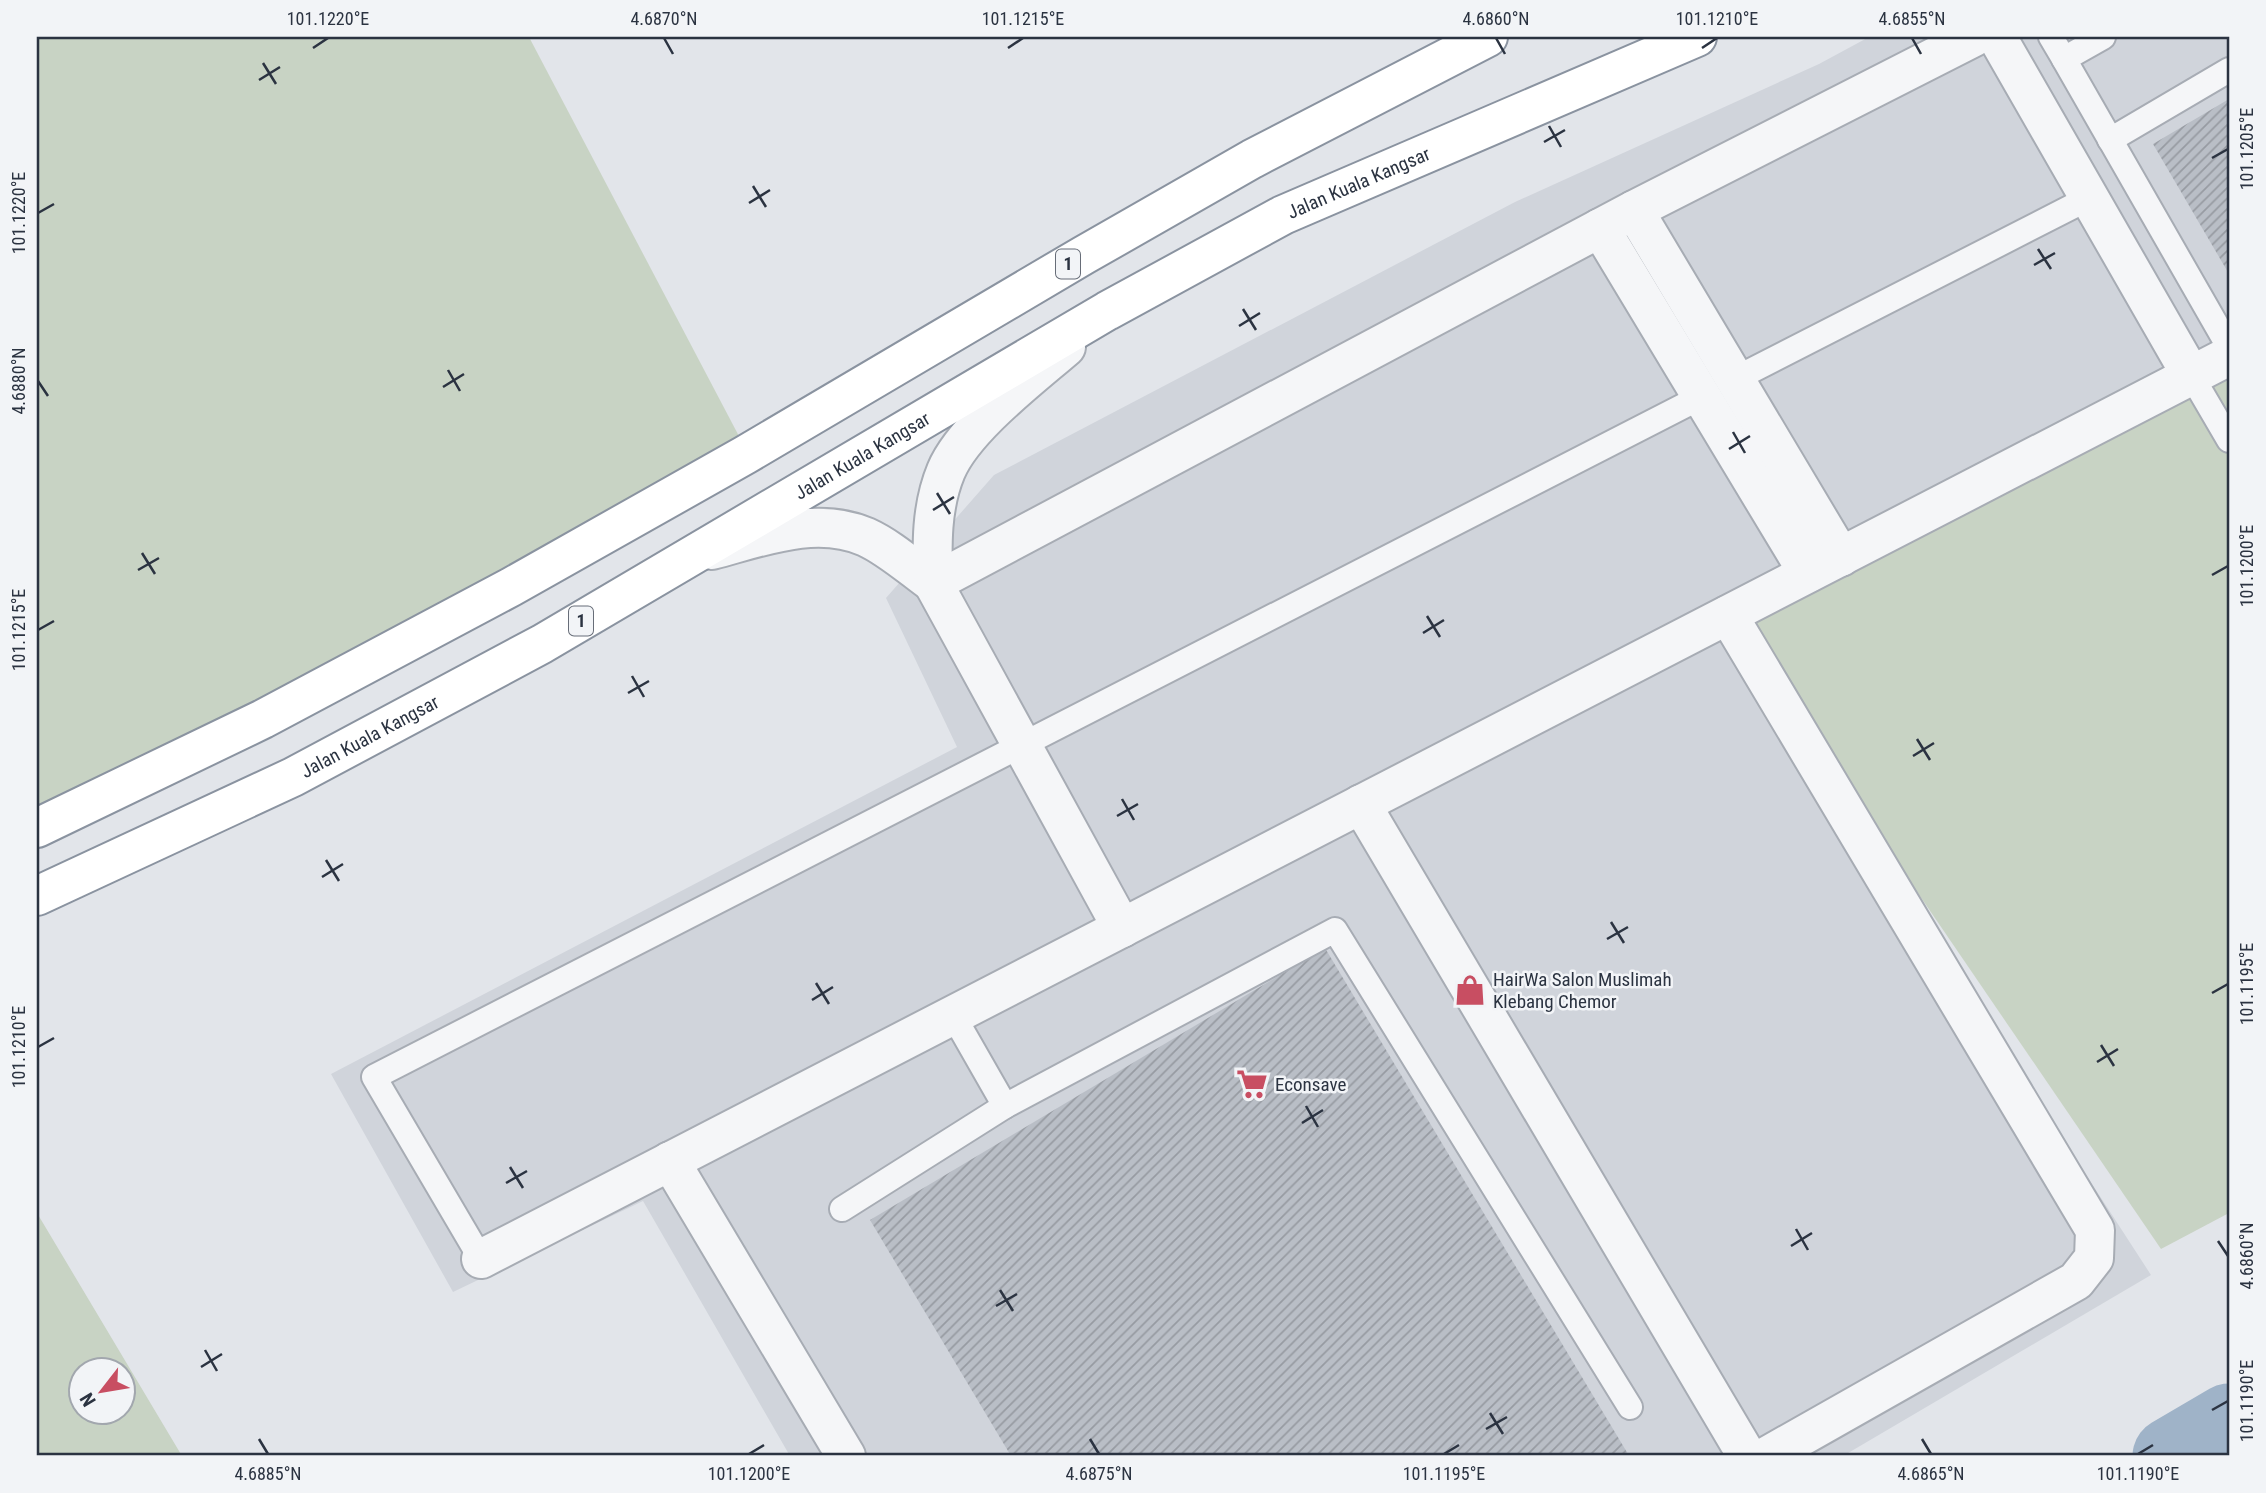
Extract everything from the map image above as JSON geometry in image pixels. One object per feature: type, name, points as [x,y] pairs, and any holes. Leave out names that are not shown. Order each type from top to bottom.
[{"type":"highway","name":"1","points":[[37,828],[263,719],[512,587],[745,455],[1072,261],[1252,159],[1488,37]]},
{"type":"highway","name":"Jalan Kuala Kangsar","points":[[37,896],[293,777],[542,644],[1107,311],[1283,215],[1698,37]]},
{"type":"street","points":[[933,583],[1634,210],[1974,37]]},
{"type":"street","points":[[1997,37],[2191,375]]},
{"type":"street","points":[[1634,210],[1735,379],[1825,565]]},
{"type":"street","points":[[1600,229],[1702,397],[1825,565]]},
{"type":"street","points":[[933,583],[933,530],[936,504],[946,469],[969,435],[1001,403],[1107,311]]},
{"type":"street","points":[[481,1259],[2191,375],[2225,331]]},
{"type":"street","points":[[696,555],[792,529],[832,529],[865,537],[933,583],[1122,928]]},
{"type":"street","points":[[1728,615],[2095,1230],[2094,1258],[2076,1281],[1767,1456]]},
{"type":"street","points":[[1361,804],[1747,1456]]},
{"type":"street","points":[[670,1161],[846,1456]]},
{"type":"lane","points":[[2052,37],[2110,140],[2225,331],[2229,347]]},
{"type":"lane","points":[[2064,59],[2103,37]]},
{"type":"lane","points":[[2110,140],[2229,70]]},
{"type":"lane","points":[[1735,379],[2089,198]]},
{"type":"lane","points":[[2191,375],[2229,440]]},
{"type":"lane","points":[[481,1259],[374,1077],[1702,397]]},
{"type":"lane","points":[[842,1209],[1005,1106],[1335,930],[1630,1407]]},
{"type":"lane","points":[[953,1015],[1005,1106]]},
{"type":"shaded area","points":[[1869,37],[2229,37],[2229,362],[1725,618],[2151,1275],[1843,1456],[790,1456],[643,1201],[453,1292],[331,1074],[957,747],[886,598],[994,475],[1515,202],[1819,64]]},
{"type":"green space","points":[[37,37],[529,37],[741,440],[261,702],[37,808]]},
{"type":"green space","points":[[2229,356],[2229,1213],[2161,1249],[1728,615]]},
{"type":"green space","points":[[37,1213],[122,1356],[66,1356],[66,1426],[136,1426],[136,1379],[182,1456],[37,1456]]},
{"type":"building","points":[[2229,99],[2229,274],[2153,144]]},
{"type":"building","name":"Econsave","points":[[1325,948],[1628,1454],[1011,1456],[870,1220]]},
{"type":"waterway","points":[[2171,1456],[2229,1422]]},
{"type":"place","name":"HairWa Salon Muslimah Klebang Chemor","points":[[1470,990]]},
{"type":"place","name":"Econsave","points":[[1252,1084]]}]
